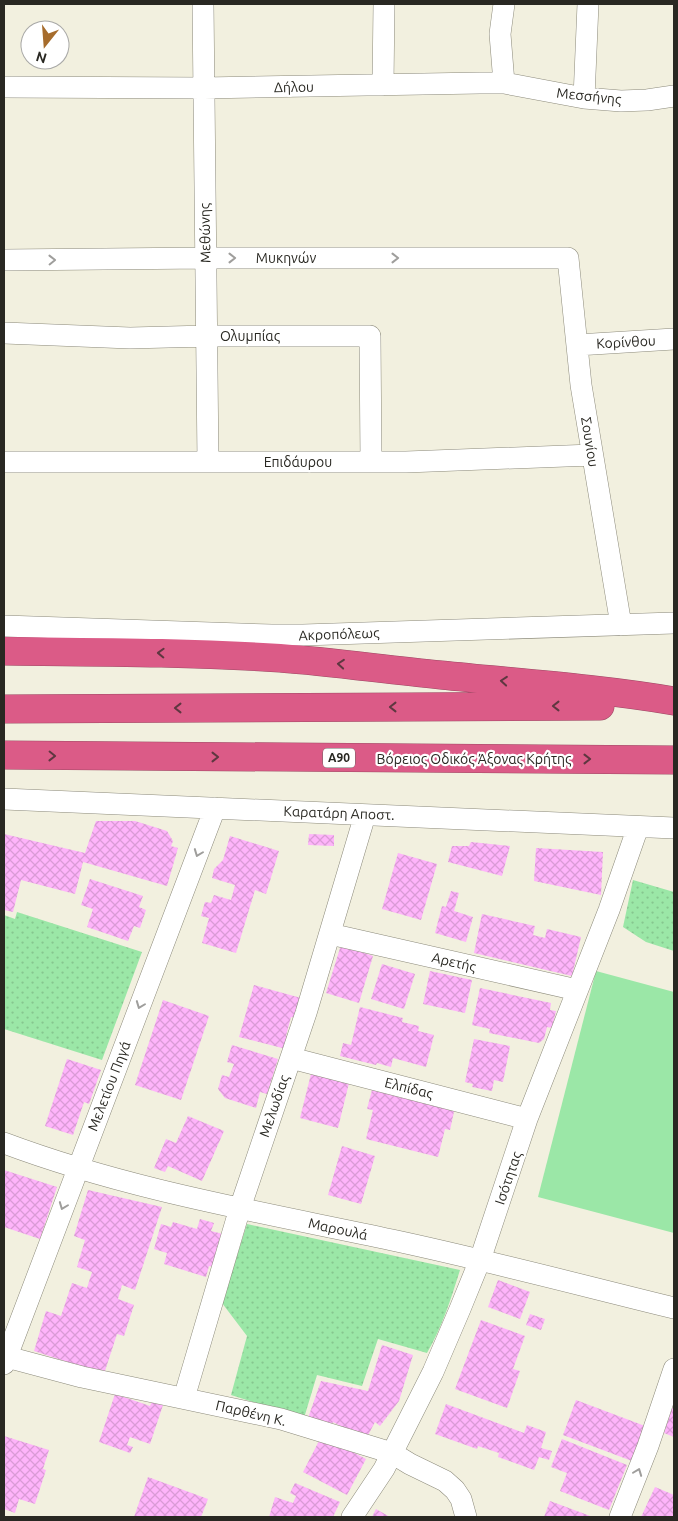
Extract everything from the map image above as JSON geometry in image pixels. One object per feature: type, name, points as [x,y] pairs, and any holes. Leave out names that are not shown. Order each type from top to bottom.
[{"type":"highway","points":[[4,651],[150,652],[281,658],[552,685],[674,701]]},
{"type":"highway","points":[[4,709],[674,705]]},
{"type":"highway","name":"Βόρειος Οδικός Άξονας Κρήτης","points":[[4,755],[674,760]]},
{"type":"street","name":"Μεθώνης","points":[[203,4],[208,462]]},
{"type":"street","points":[[384,4],[384,85]]},
{"type":"street","points":[[504,4],[500,34],[504,83]]},
{"type":"street","points":[[584,98],[588,4]]},
{"type":"street","name":"Δήλου","points":[[4,87],[204,88],[504,83]]},
{"type":"street","name":"Μεσσήνης","points":[[504,83],[584,98],[621,101],[674,96]]},
{"type":"street","name":"Μυκηνών","points":[[4,260],[568,258]]},
{"type":"street","name":"Σουνίου","points":[[568,258],[581,385],[621,626]]},
{"type":"street","name":"Ολυμπίας","points":[[4,333],[121,338],[370,336],[371,462]]},
{"type":"street","name":"Κορίνθου","points":[[577,345],[674,339]]},
{"type":"street","name":"Επιδάυρου","points":[[4,462],[442,462],[592,455]]},
{"type":"street","name":"Ακροπόλεως","points":[[4,626],[303,635],[674,623]]},
{"type":"street","name":"Καρατάρη Αποστ.","points":[[4,798],[674,828]]},
{"type":"street","name":"Μελετίου Πηγά","points":[[5,1361],[215,808]]},
{"type":"street","name":"Μελωδίας","points":[[184,1398],[240,1208],[330,934],[365,815]]},
{"type":"street","name":"Ισότητας","points":[[352,1517],[392,1454],[440,1356],[480,1260],[528,1119],[609,910],[638,827]]},
{"type":"street","name":"Αρετής","points":[[330,934],[577,990]]},
{"type":"street","name":"Ελπίδας","points":[[290,1058],[528,1119]]},
{"type":"street","name":"Μαρουλά","points":[[4,1143],[77,1168],[172,1193],[480,1260],[674,1308]]},
{"type":"street","name":"Παρθένη Κ.","points":[[5,1361],[282,1419],[392,1454],[445,1481],[461,1499],[466,1517]]},
{"type":"street","points":[[620,1517],[648,1446],[674,1370]]},
{"type":"green space","points":[[633,880],[674,892],[674,951],[646,942],[623,927]]},
{"type":"green space","points":[[17,912],[142,952],[102,1060],[4,1029],[4,915],[15,919]]},
{"type":"green space","points":[[596,971],[674,992],[674,1233],[538,1197]]},
{"type":"green space","points":[[247,1224],[460,1270],[442,1323],[427,1353],[378,1339],[362,1386],[317,1375],[304,1418],[231,1395],[247,1336],[222,1303]]},
{"type":"building","points":[[96,821],[135,821],[167,831],[173,841],[171,846],[178,848],[167,886],[83,862],[75,894],[21,880],[13,912],[4,910],[4,834],[85,853]]},
{"type":"building","points":[[309,834],[334,835],[334,846],[308,845]]},
{"type":"building","points":[[230,836],[279,851],[266,894],[255,890],[236,953],[202,943],[209,918],[201,916],[205,902],[211,903],[214,895],[231,900],[235,885],[212,878],[214,869],[223,860]]},
{"type":"building","points":[[471,842],[510,846],[502,876],[448,862],[452,846],[469,846]]},
{"type":"building","points":[[536,848],[603,852],[601,895],[534,881]]},
{"type":"building","points":[[398,853],[437,864],[421,920],[382,909]]},
{"type":"building","points":[[90,879],[143,896],[139,907],[146,910],[140,928],[134,926],[128,941],[87,927],[93,909],[81,905]]},
{"type":"building","points":[[451,891],[459,893],[454,911],[473,917],[466,942],[435,933],[442,906],[446,907]]},
{"type":"building","points":[[482,914],[535,926],[533,935],[545,938],[547,929],[581,937],[572,976],[474,953]]},
{"type":"building","points":[[341,945],[373,956],[359,1003],[326,993]]},
{"type":"building","points":[[382,964],[415,974],[404,1009],[371,999]]},
{"type":"building","points":[[430,971],[472,980],[465,1013],[423,1004]]},
{"type":"building","points":[[254,985],[301,998],[295,1018],[291,1017],[286,1036],[289,1037],[286,1049],[239,1037]]},
{"type":"building","points":[[480,988],[551,1003],[550,1010],[556,1011],[552,1028],[547,1027],[544,1039],[539,1043],[489,1033],[490,1029],[472,1025]]},
{"type":"building","points":[[163,1000],[209,1016],[181,1100],[135,1085]]},
{"type":"building","points":[[360,1007],[403,1018],[402,1022],[419,1026],[418,1031],[434,1035],[426,1067],[393,1058],[391,1067],[340,1056],[343,1043],[351,1045]]},
{"type":"building","points":[[474,1039],[510,1046],[503,1082],[494,1080],[492,1091],[472,1087],[473,1084],[465,1082]]},
{"type":"building","points":[[232,1045],[278,1059],[267,1094],[260,1092],[256,1108],[225,1098],[218,1089],[222,1075],[229,1077],[234,1064],[227,1062]]},
{"type":"building","points":[[67,1059],[101,1070],[89,1104],[84,1102],[73,1135],[45,1126]]},
{"type":"building","points":[[311,1074],[349,1083],[338,1128],[300,1118]]},
{"type":"building","points":[[373,1086],[455,1107],[450,1130],[445,1129],[438,1157],[366,1139],[373,1110],[367,1109]]},
{"type":"building","points":[[188,1116],[224,1131],[202,1181],[168,1166],[165,1172],[154,1168],[166,1139],[176,1143]]},
{"type":"building","points":[[342,1146],[375,1156],[361,1204],[328,1195]]},
{"type":"building","points":[[4,1170],[57,1187],[40,1239],[4,1227]]},
{"type":"building","points":[[88,1190],[162,1207],[135,1290],[122,1285],[118,1299],[134,1305],[124,1336],[117,1334],[104,1374],[34,1351],[46,1311],[61,1316],[72,1283],[87,1288],[92,1272],[77,1267],[85,1240],[74,1236]]},
{"type":"building","points":[[200,1219],[214,1223],[211,1231],[223,1234],[213,1267],[209,1266],[206,1277],[164,1264],[167,1253],[154,1249],[161,1224],[171,1227],[173,1222],[197,1229]]},
{"type":"building","points":[[498,1280],[530,1292],[520,1319],[488,1307]]},
{"type":"building","points":[[530,1314],[545,1319],[541,1330],[526,1325]]},
{"type":"building","points":[[481,1320],[525,1336],[513,1369],[520,1371],[507,1408],[455,1389]]},
{"type":"building","points":[[382,1345],[413,1355],[399,1401],[380,1426],[375,1422],[366,1439],[333,1422],[330,1428],[308,1418],[321,1381],[368,1391]]},
{"type":"building","points":[[115,1394],[150,1406],[152,1401],[163,1405],[150,1444],[130,1437],[127,1445],[133,1447],[130,1453],[99,1442]]},
{"type":"building","points":[[576,1400],[645,1426],[632,1461],[563,1435]]},
{"type":"building","points":[[446,1404],[524,1433],[527,1425],[546,1432],[541,1448],[552,1451],[549,1460],[539,1457],[534,1470],[498,1457],[499,1453],[478,1446],[477,1449],[435,1434]]},
{"type":"building","points":[[672,1408],[674,1409],[674,1437],[664,1433]]},
{"type":"building","points":[[4,1436],[49,1450],[43,1469],[46,1470],[35,1504],[19,1499],[15,1513],[4,1509]]},
{"type":"building","points":[[320,1439],[336,1447],[337,1444],[366,1459],[347,1495],[303,1472]]},
{"type":"building","points":[[562,1439],[627,1465],[609,1510],[560,1491],[567,1473],[551,1467]]},
{"type":"building","points":[[148,1477],[208,1499],[201,1517],[134,1517]]},
{"type":"building","points":[[295,1483],[340,1502],[333,1517],[269,1517],[275,1497],[293,1503],[296,1496],[290,1493]]},
{"type":"building","points":[[655,1487],[674,1495],[674,1517],[641,1517]]},
{"type":"building","points":[[550,1501],[593,1517],[544,1517]]},
{"type":"building","points":[[376,1509],[390,1517],[372,1517]]}]
